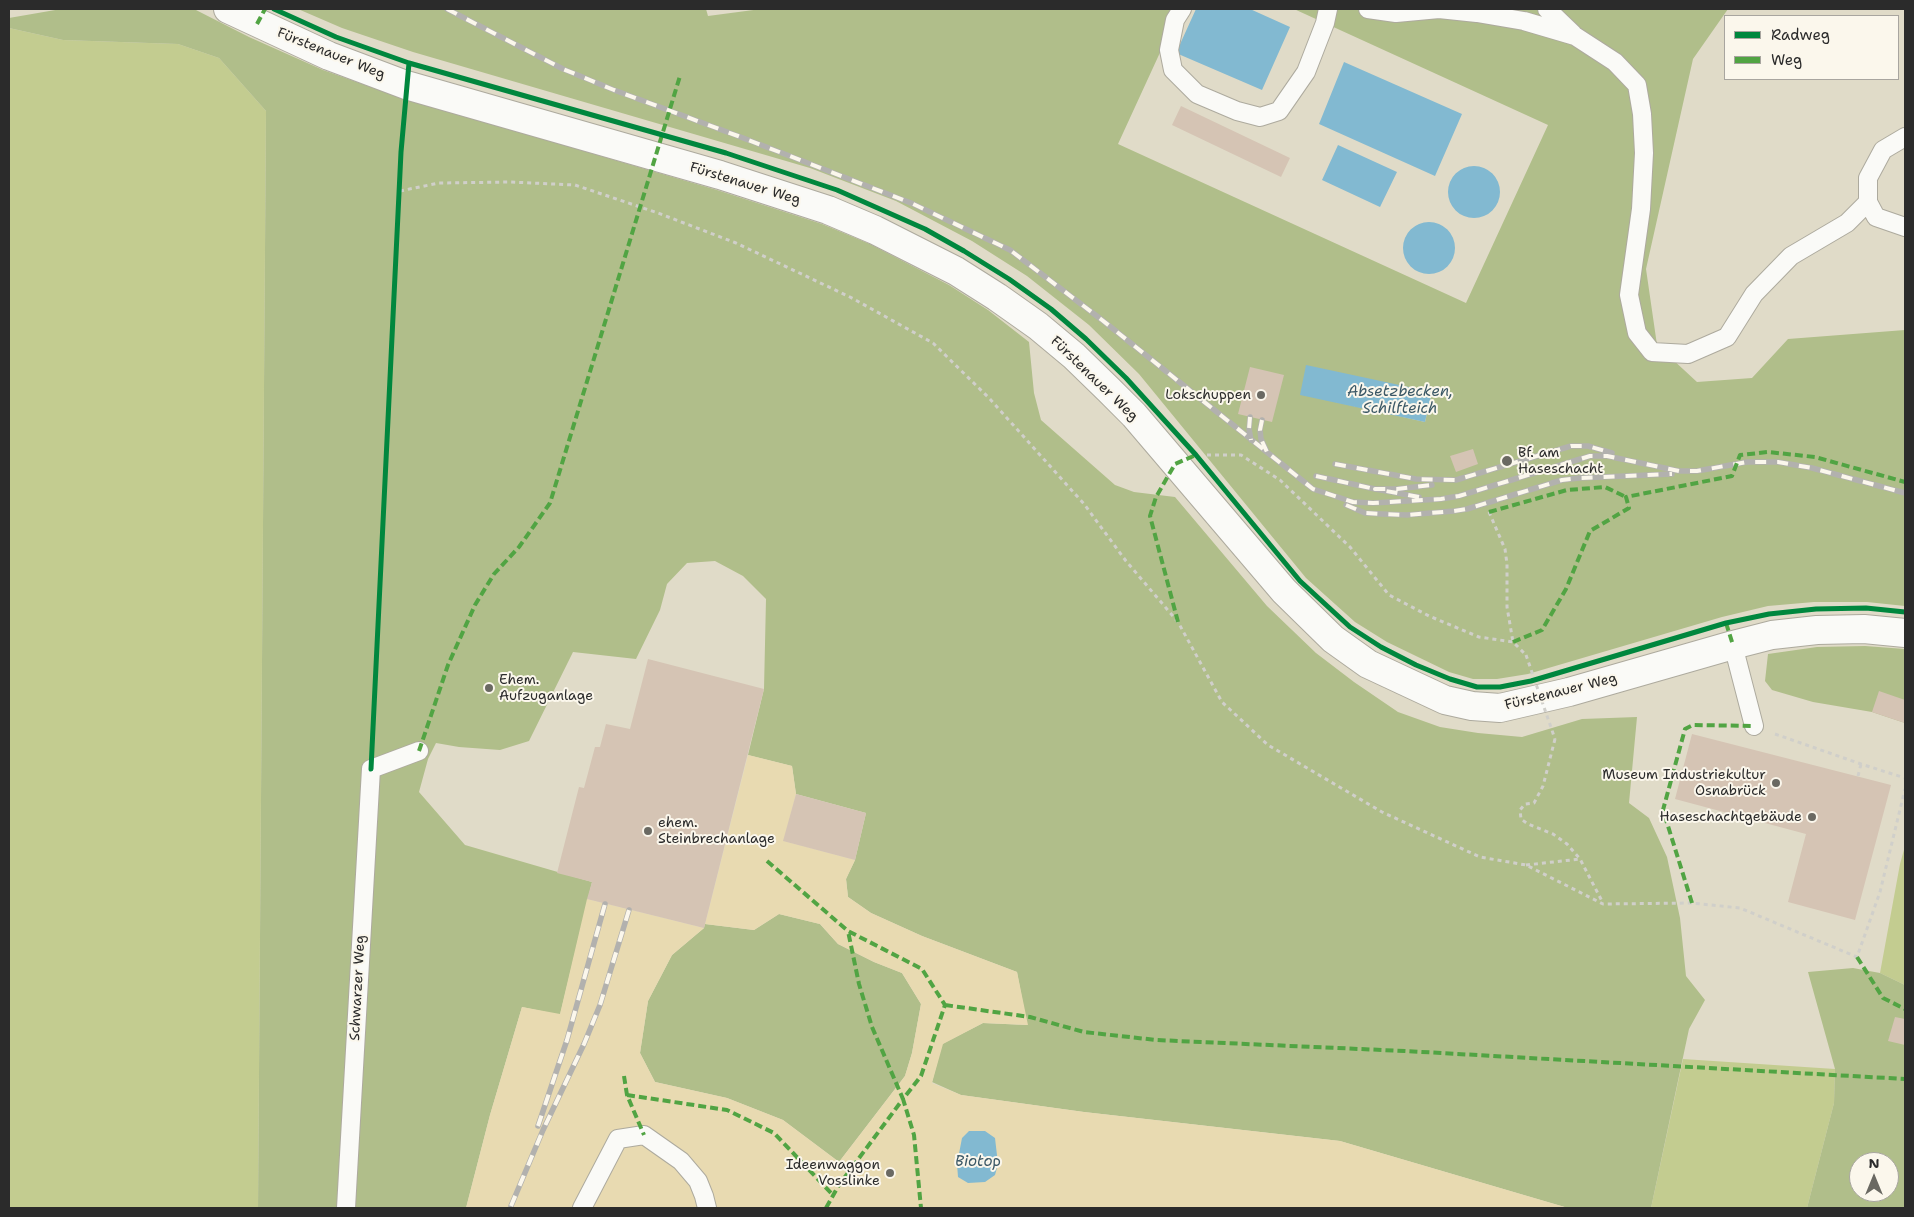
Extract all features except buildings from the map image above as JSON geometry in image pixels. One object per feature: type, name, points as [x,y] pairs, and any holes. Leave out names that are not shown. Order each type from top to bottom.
[{"type":"street","name":"Fürstenauer Weg","points":[[228,9],[329,56],[406,85],[720,175],[828,210],[875,230],[956,271],[1038,326],[1074,356],[1109,390],[1134,415],[1284,591],[1334,639],[1368,664],[1446,700],[1472,706],[1500,708],[1569,692],[1733,645],[1772,636],[1817,630],[1864,629],[1905,633]]},
{"type":"lane","points":[[1182,9],[1175,20],[1169,50],[1173,70],[1197,94],[1237,111],[1260,116],[1279,111],[1306,72],[1328,9]]},
{"type":"lane","points":[[1368,9],[1396,13],[1439,10],[1473,11],[1575,36]]},
{"type":"lane","points":[[1547,9],[1575,36],[1615,62],[1636,85],[1642,114],[1644,152],[1641,210],[1629,295],[1636,333],[1652,352],[1688,354],[1727,337],[1754,294],[1791,256],[1847,223],[1868,202]]},
{"type":"lane","points":[[1905,137],[1883,150],[1868,178],[1868,202],[1876,217],[1905,227]]},
{"type":"lane","points":[[1733,645],[1754,726]]},
{"type":"lane","name":"Schwarzer Weg","points":[[346,1208],[371,769],[419,751]]},
{"type":"lane","points":[[582,1208],[618,1139],[644,1135],[681,1161],[698,1181],[707,1208]]},
{"type":"path","points":[[400,191],[438,183],[510,182],[575,185],[658,213],[736,243],[850,297],[933,343],[989,398],[1084,504],[1126,561],[1178,622],[1222,702],[1268,745],[1382,812],[1480,857],[1526,865],[1580,859]]},
{"type":"path","points":[[1205,455],[1241,455],[1280,480],[1350,547],[1389,595],[1430,616],[1479,637],[1513,642]]},
{"type":"path","points":[[1489,512],[1505,549],[1507,607],[1513,642],[1526,655],[1555,739],[1543,786],[1534,802],[1524,804],[1520,810],[1521,819],[1562,840],[1580,859],[1603,904]]},
{"type":"path","points":[[1754,726],[1905,778]]},
{"type":"path","points":[[1858,776],[1861,764]]},
{"type":"path","points":[[1526,865],[1603,904],[1692,903],[1740,908],[1857,957],[1880,892],[1905,789]]},
{"type":"green space","points":[[61,9],[194,9],[249,37],[323,70],[396,96],[717,190],[822,224],[870,244],[949,285],[988,310],[1029,342],[1034,393],[1041,420],[1115,485],[1134,492],[1175,497],[1267,606],[1316,653],[1398,712],[1440,727],[1522,737],[1582,719],[1637,717],[1629,803],[1649,818],[1667,857],[1680,918],[1686,976],[1705,1000],[1689,1029],[1651,1208],[1568,1208],[1340,1141],[1084,1112],[961,1095],[932,1082],[942,1044],[983,1023],[1027,1025],[1017,972],[922,936],[871,913],[848,897],[846,879],[855,860],[866,813],[796,794],[792,766],[748,755],[764,689],[766,599],[743,576],[715,561],[687,563],[667,584],[660,610],[636,659],[573,652],[529,741],[500,750],[436,743],[428,759],[419,792],[465,845],[592,882],[560,1015],[522,1007],[490,1115],[466,1208],[258,1208],[266,111],[219,58],[178,44],[63,40],[9,28],[9,18]]},
{"type":"green space","points":[[298,9],[706,9],[708,16],[761,9],[1180,9],[1118,144],[1466,303],[1548,125],[1294,9],[1728,9],[1693,59],[1646,269],[1657,345],[1697,382],[1752,378],[1788,339],[1905,330],[1905,606],[1867,602],[1814,602],[1768,606],[1722,617],[1528,674],[1497,679],[1473,679],[1449,672],[1387,642],[1355,622],[1306,578],[1139,374],[1089,325],[1027,276],[972,241],[896,201],[810,168],[413,52],[342,28]],"holes":[[[1432,392],[1425,422],[1300,394]]]},
{"type":"green space","points":[[9,28],[63,40],[178,44],[219,58],[266,111],[258,1208],[9,1208]]},
{"type":"green space","points":[[1865,646],[1905,649],[1905,723],[1872,712],[1813,702],[1772,690],[1765,681],[1768,654],[1817,647]]},
{"type":"green space","points":[[1905,846],[1905,985],[1880,973]]},
{"type":"green space","points":[[779,914],[820,924],[838,944],[874,962],[902,973],[921,1004],[912,1053],[905,1076],[839,1162],[783,1120],[727,1098],[655,1082],[640,1053],[648,1001],[672,955],[704,928],[705,924],[754,930]]},
{"type":"green space","points":[[1853,968],[1880,973],[1905,985],[1905,1208],[1807,1208],[1834,1103],[1835,1069],[1808,972]]},
{"type":"green space","points":[[1683,1059],[1835,1069],[1834,1103],[1807,1208],[1651,1208]]},
{"type":"sand","points":[[748,755],[792,766],[796,794],[784,841],[855,860],[846,879],[848,897],[871,913],[922,936],[1017,972],[1028,1025],[983,1023],[943,1044],[932,1083],[961,1095],[1084,1112],[1340,1141],[1568,1208],[466,1208],[490,1115],[522,1007],[560,1014],[587,899],[704,928],[672,955],[648,1001],[640,1053],[655,1082],[727,1098],[783,1120],[839,1162],[905,1076],[912,1053],[921,1004],[902,973],[874,962],[838,944],[820,924],[779,914],[754,930],[705,924]]},
{"type":"water","points":[[1196,9],[1250,9],[1290,27],[1262,90],[1176,53]]},
{"type":"water","points":[[1344,62],[1462,114],[1435,176],[1319,124]]},
{"type":"water","points":[[1338,145],[1397,172],[1380,207],[1322,180]]},
{"type":"water","points":[[1469,166],[1479,166],[1493,173],[1500,187],[1500,197],[1493,211],[1479,218],[1469,218],[1459,214],[1452,207],[1448,197],[1448,187],[1452,177],[1459,170]]},
{"type":"water","points":[[1424,222],[1434,222],[1448,229],[1455,243],[1455,253],[1448,267],[1434,274],[1424,274],[1414,270],[1407,263],[1403,253],[1403,243],[1407,233],[1414,226]]},
{"type":"water","name":"Absetzbecken, Schilfteich","points":[[1306,365],[1432,392],[1425,422],[1300,395]]},
{"type":"water","name":"Biotop","points":[[969,1131],[985,1131],[995,1138],[998,1164],[995,1175],[985,1182],[968,1183],[958,1177],[957,1164],[962,1138]]},
{"type":"railway","points":[[447,9],[563,69],[911,203],[1010,250],[1102,320],[1313,489],[1353,502],[1373,503],[1441,499],[1459,496],[1590,456],[1607,456],[1679,471],[1697,471],[1747,462],[1778,462],[1812,468],[1905,493]]},
{"type":"railway","points":[[1250,417],[1249,429],[1251,440]]},
{"type":"railway","points":[[1262,420],[1261,439],[1267,452]]},
{"type":"railway","points":[[1335,464],[1416,479],[1456,480],[1571,446],[1588,446],[1612,453]]},
{"type":"railway","points":[[1346,505],[1365,513],[1382,514],[1407,515],[1454,511],[1467,509],[1562,480],[1672,474]]},
{"type":"railway","points":[[1316,476],[1375,489]]},
{"type":"railway","points":[[1419,497],[1375,489],[1397,489],[1432,485]]},
{"type":"railway","points":[[538,1126],[567,1040],[605,904]]},
{"type":"railway","points":[[511,1206],[543,1130],[584,1044],[600,1005],[629,910]]},
{"type":"marked path","points":[[257,24],[265,9]]},
{"type":"marked path","points":[[419,751],[448,665],[475,605],[494,574],[519,547],[550,503],[680,76]]},
{"type":"marked path","points":[[1513,642],[1542,630],[1566,589],[1590,531],[1629,508],[1626,497],[1732,476],[1740,455],[1768,452],[1815,457],[1905,482]]},
{"type":"marked path","points":[[1178,622],[1150,516],[1156,497],[1175,464],[1196,455]]},
{"type":"marked path","points":[[1489,512],[1567,490],[1605,487],[1626,497]]},
{"type":"marked path","points":[[1726,623],[1733,645]]},
{"type":"marked path","points":[[1692,903],[1663,810],[1685,729],[1693,725],[1754,726]]},
{"type":"marked path","points":[[767,861],[848,931],[922,969],[945,1005],[921,1076],[903,1099],[914,1135],[921,1208]]},
{"type":"marked path","points":[[826,1208],[839,1185],[903,1099],[872,1027],[859,984],[848,931]]},
{"type":"marked path","points":[[1857,957],[1883,998],[1905,1009]]},
{"type":"marked path","points":[[945,1005],[1030,1017],[1084,1032],[1156,1040],[1405,1051],[1905,1079]]},
{"type":"marked path","points":[[624,1076],[627,1095],[644,1135]]},
{"type":"marked path","points":[[627,1095],[727,1110],[774,1133],[833,1195]]},
{"type":"cycle path","points":[[274,9],[336,37],[409,63],[726,153],[837,190],[925,229],[964,251],[1009,279],[1051,309],[1086,339],[1126,378],[1196,455],[1300,581],[1350,627],[1381,647],[1416,665],[1450,679],[1477,687],[1500,687],[1531,681],[1726,623],[1769,614],[1816,609],[1866,608],[1905,612]]},
{"type":"cycle path","points":[[371,769],[401,152],[409,63]]},
{"type":"place","name":"Lokschuppen","points":[[1261,395]]},
{"type":"place","name":"Bf. am Haseschacht","points":[[1507,461]]},
{"type":"place","name":"Ehem. Aufzuganlage","points":[[489,688]]},
{"type":"place","name":"Museum Industriekultur Osnabrück","points":[[1776,783]]},
{"type":"place","name":"Haseschachtgebäude","points":[[1812,817]]},
{"type":"place","name":"ehem. Steinbrechanlage","points":[[648,831]]},
{"type":"place","name":"Ideenwaggon Vosslinke","points":[[890,1173]]}]
